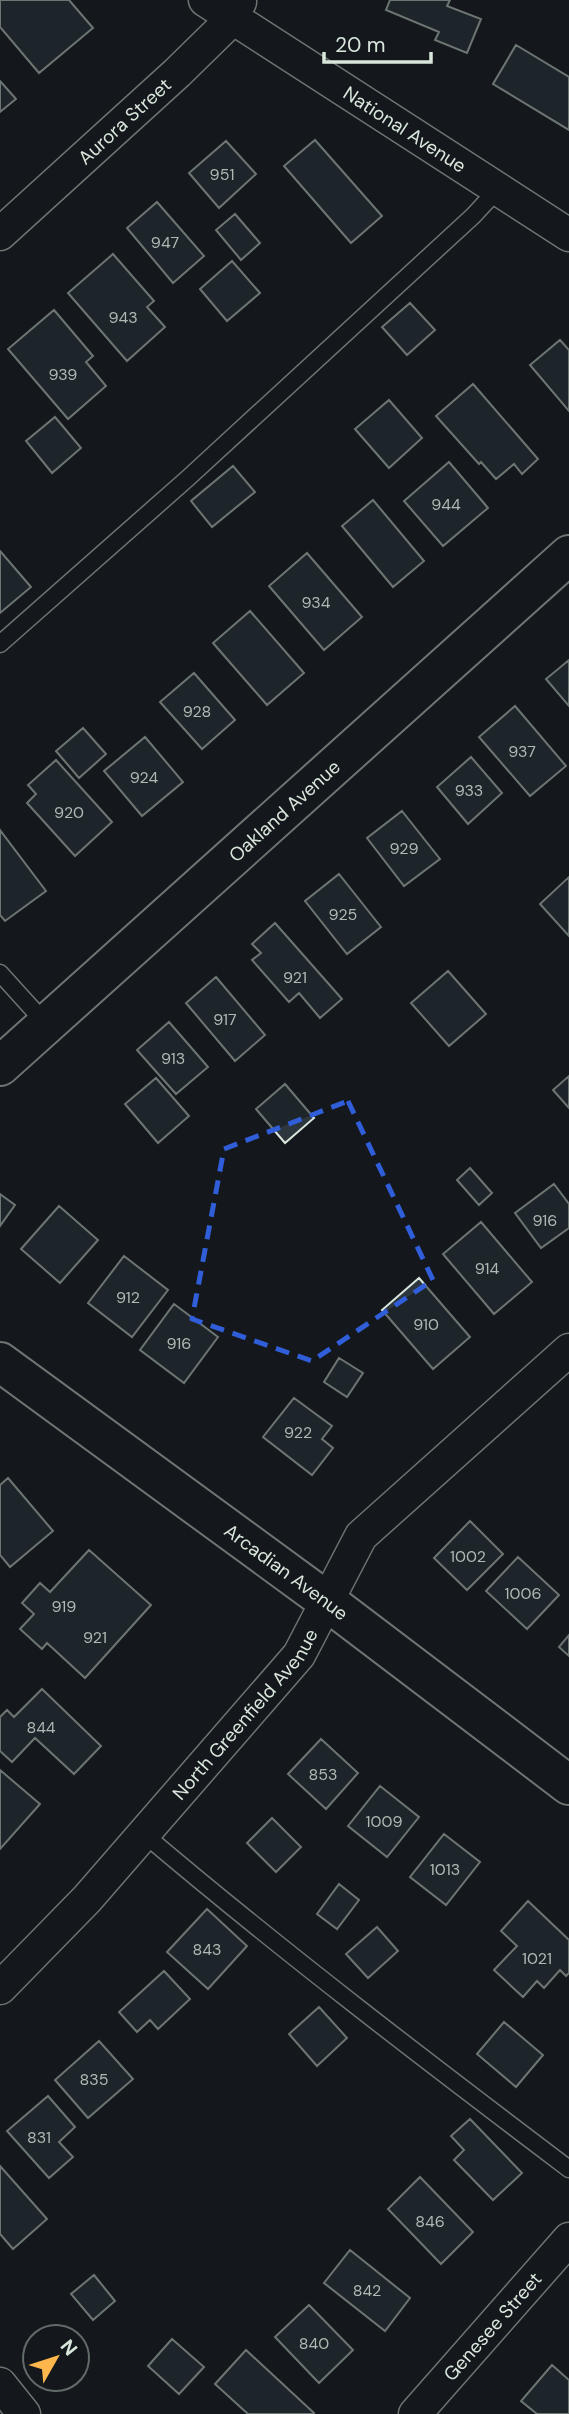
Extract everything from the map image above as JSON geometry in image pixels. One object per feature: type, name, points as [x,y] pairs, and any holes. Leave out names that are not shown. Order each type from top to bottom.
[{"type":"street","name":"National Avenue","points":[[226,6],[274,43],[569,235]]},
{"type":"street","name":"Aurora Street","points":[[0,233],[177,74],[226,6]]},
{"type":"street","name":"Oakland Avenue","points":[[0,1066],[569,555]]},
{"type":"street","name":"North Greenfield Avenue","points":[[0,1988],[78,1909],[299,1655],[361,1536],[569,1350]]},
{"type":"street","name":"Arcadian Avenue","points":[[0,1362],[328,1602],[569,1785]]},
{"type":"street","name":"Genesee Street","points":[[415,2414],[569,2239]]},
{"type":"street","points":[[0,2384],[24,2414]]},
{"type":"lane","points":[[0,644],[199,468],[473,216],[498,189]]},
{"type":"lane","points":[[0,973],[47,1025]]},
{"type":"lane","points":[[144,1834],[264,1935],[373,2021],[569,2169]]},
{"type":"highlighted area","points":[[348,1101],[433,1280],[312,1361],[192,1319],[224,1149]]},
{"type":"building","points":[[0,0],[69,0],[93,28],[39,73],[0,27]]},
{"type":"building","points":[[390,0],[450,0],[447,6],[481,19],[467,53],[435,40],[439,32],[386,10]]},
{"type":"building","points":[[516,45],[569,77],[569,130],[493,84]]},
{"type":"building","points":[[0,81],[16,99],[0,112]]},
{"type":"building","points":[[315,140],[382,216],[351,243],[284,166]]},
{"type":"building","points":[[226,141],[256,174],[219,208],[189,173]]},
{"type":"building","points":[[157,202],[204,256],[173,283],[127,228]]},
{"type":"building","points":[[235,214],[260,243],[241,260],[216,230]]},
{"type":"building","points":[[113,254],[154,301],[147,307],[165,327],[127,361],[68,293]]},
{"type":"building","points":[[232,261],[260,293],[227,321],[200,289]]},
{"type":"building","points":[[410,303],[435,330],[407,355],[382,327]]},
{"type":"building","points":[[54,310],[93,356],[86,362],[106,386],[68,419],[8,349]]},
{"type":"building","points":[[560,340],[569,350],[569,411],[530,365]]},
{"type":"building","points":[[473,384],[538,459],[522,474],[514,464],[496,479],[436,416]]},
{"type":"building","points":[[389,400],[422,438],[389,468],[355,429]]},
{"type":"building","points":[[55,417],[81,448],[52,473],[26,441]]},
{"type":"building","points":[[449,462],[488,508],[443,546],[404,501]]},
{"type":"building","points":[[233,466],[255,492],[212,527],[191,501]]},
{"type":"building","points":[[373,500],[424,561],[393,587],[342,526]]},
{"type":"building","points":[[0,551],[31,587],[0,613]]},
{"type":"building","points":[[307,553],[362,617],[324,650],[269,586]]},
{"type":"building","points":[[250,611],[304,673],[267,705],[213,643]]},
{"type":"building","points":[[569,660],[569,706],[546,679]]},
{"type":"building","points":[[194,673],[235,720],[202,749],[160,702]]},
{"type":"building","points":[[515,706],[566,766],[530,796],[479,737]]},
{"type":"building","points":[[83,728],[106,754],[79,778],[56,751]]},
{"type":"building","points":[[145,737],[183,782],[142,816],[104,771]]},
{"type":"building","points":[[471,757],[502,793],[468,824],[437,787]]},
{"type":"building","points":[[56,760],[112,822],[75,856],[27,803],[36,794],[28,785]]},
{"type":"building","points":[[402,811],[440,859],[404,886],[367,838]]},
{"type":"building","points":[[0,830],[46,891],[5,921],[0,915]]},
{"type":"building","points":[[339,874],[381,927],[347,954],[305,901]]},
{"type":"building","points":[[569,877],[569,936],[540,904]]},
{"type":"building","points":[[275,923],[342,999],[320,1018],[299,993],[289,1002],[252,960],[261,953],[252,944]]},
{"type":"building","points":[[448,971],[486,1014],[449,1046],[411,1003]]},
{"type":"building","points":[[216,977],[265,1035],[235,1061],[186,1003]]},
{"type":"building","points":[[169,1022],[208,1067],[176,1094],[137,1050]]},
{"type":"building","points":[[569,1076],[569,1108],[553,1090]]},
{"type":"building","points":[[156,1078],[189,1116],[158,1143],[125,1104]]},
{"type":"building","points":[[285,1084],[314,1118],[285,1143],[256,1109]]},
{"type":"building","points":[[470,1168],[492,1193],[479,1205],[457,1180]]},
{"type":"building","points":[[554,1184],[569,1204],[569,1228],[541,1248],[515,1213]]},
{"type":"building","points":[[0,1194],[15,1205],[0,1226]]},
{"type":"building","points":[[59,1206],[98,1240],[60,1283],[21,1249]]},
{"type":"building","points":[[481,1222],[532,1282],[494,1314],[443,1254]]},
{"type":"building","points":[[124,1256],[168,1290],[132,1337],[88,1303]]},
{"type":"building","points":[[419,1278],[470,1337],[433,1369],[382,1310]]},
{"type":"building","points":[[174,1304],[218,1337],[184,1383],[140,1350]]},
{"type":"building","points":[[339,1358],[363,1373],[347,1397],[324,1382]]},
{"type":"building","points":[[294,1398],[332,1426],[322,1439],[333,1448],[312,1475],[263,1437]]},
{"type":"building","points":[[8,1478],[53,1531],[10,1567],[0,1555],[0,1485]]},
{"type":"building","points":[[470,1521],[503,1554],[467,1590],[434,1558]]},
{"type":"building","points":[[89,1550],[151,1605],[85,1678],[47,1643],[42,1649],[20,1629],[34,1614],[22,1603],[40,1583],[50,1592]]},
{"type":"building","points":[[518,1557],[559,1595],[527,1629],[486,1591]]},
{"type":"building","points":[[569,1635],[569,1656],[559,1647]]},
{"type":"building","points":[[42,1689],[101,1746],[74,1774],[35,1738],[12,1762],[0,1751],[0,1717],[7,1710],[14,1717]]},
{"type":"building","points":[[321,1739],[358,1773],[326,1809],[288,1774]]},
{"type":"building","points":[[0,1770],[40,1804],[0,1849]]},
{"type":"building","points":[[380,1786],[419,1817],[387,1857],[348,1826]]},
{"type":"building","points":[[272,1818],[301,1847],[276,1872],[247,1843]]},
{"type":"building","points":[[444,1834],[480,1862],[446,1905],[410,1877]]},
{"type":"building","points":[[339,1884],[359,1900],[337,1929],[317,1914]]},
{"type":"building","points":[[528,1901],[569,1940],[569,1973],[566,1976],[560,1970],[544,1988],[537,1981],[523,1997],[494,1970],[517,1946],[501,1931]]},
{"type":"building","points":[[207,1909],[247,1946],[208,1989],[167,1952]]},
{"type":"building","points":[[377,1927],[398,1951],[368,1978],[346,1954]]},
{"type":"building","points":[[164,1971],[190,1999],[158,2029],[150,2020],[137,2032],[119,2012]]},
{"type":"building","points":[[319,2007],[347,2038],[317,2066],[289,2034]]},
{"type":"building","points":[[504,2022],[543,2055],[516,2087],[477,2054]]},
{"type":"building","points":[[99,2041],[133,2079],[88,2118],[55,2080]]},
{"type":"building","points":[[48,2096],[75,2127],[59,2142],[73,2157],[49,2178],[7,2131]]},
{"type":"building","points":[[470,2119],[522,2173],[493,2200],[454,2160],[464,2150],[451,2136]]},
{"type":"building","points":[[0,2166],[47,2219],[13,2249],[0,2234]]},
{"type":"building","points":[[420,2177],[473,2232],[441,2264],[388,2209]]},
{"type":"building","points":[[350,2250],[410,2298],[385,2331],[324,2283]]},
{"type":"building","points":[[94,2275],[115,2301],[93,2320],[71,2294]]},
{"type":"building","points":[[309,2305],[353,2350],[319,2383],[275,2337]]},
{"type":"building","points":[[172,2339],[204,2367],[179,2394],[148,2366]]},
{"type":"building","points":[[246,2350],[314,2413],[248,2414],[215,2384]]},
{"type":"building","points":[[552,2365],[569,2380],[569,2414],[537,2414],[521,2401]]}]
